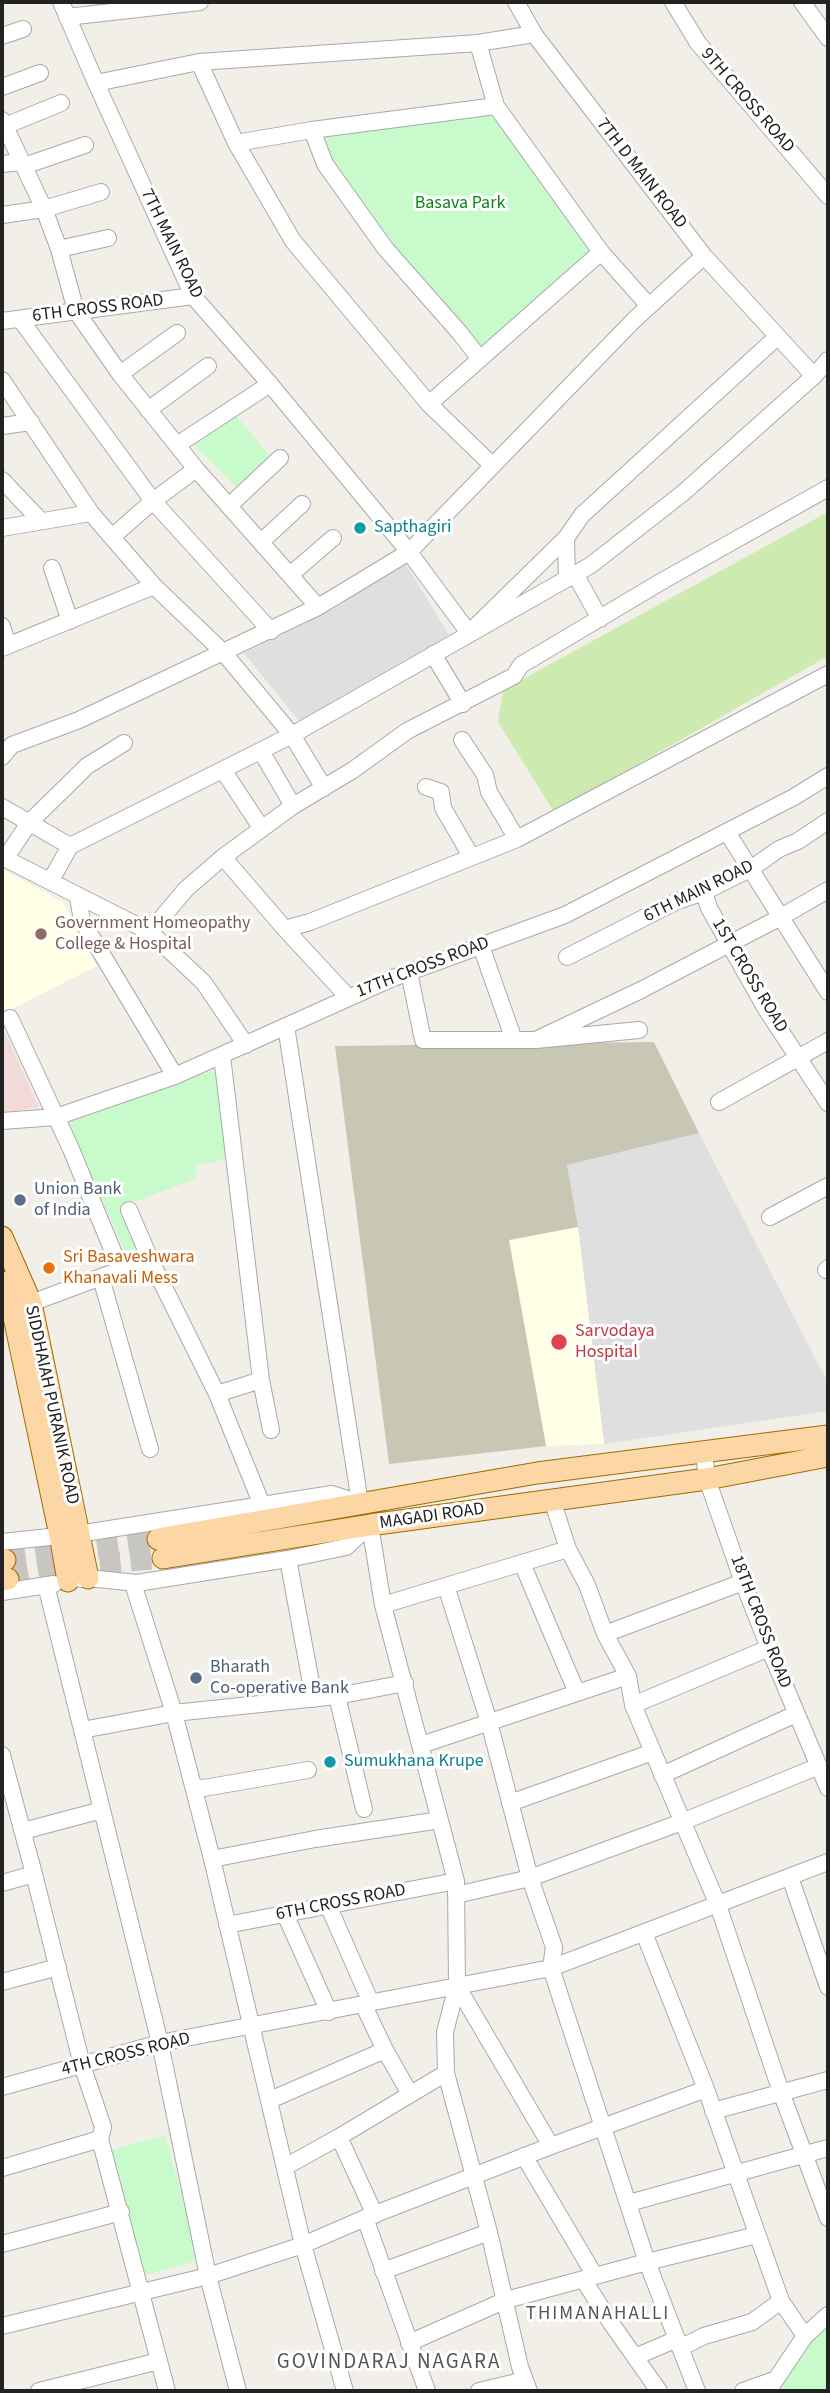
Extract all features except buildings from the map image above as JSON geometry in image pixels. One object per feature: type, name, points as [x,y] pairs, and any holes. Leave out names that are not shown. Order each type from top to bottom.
[{"type":"main road","name":"SIDDHAIAH PURANIK ROAD","points":[[2,1237],[31,1303],[78,1579]]},
{"type":"main road","name":"SIDDHAIAH PURANIK ROAD","points":[[2,1282],[11,1303],[69,1534]]},
{"type":"main road","name":"MAGADI ROAD","points":[[360,1503],[537,1473],[828,1436]]},
{"type":"main road","name":"MAGADI ROAD","points":[[370,1525],[707,1479],[828,1456]]},
{"type":"main road","points":[[360,1503],[160,1548],[370,1525]]},
{"type":"street","points":[[64,9],[200,2]]},
{"type":"street","name":"7TH D MAIN ROAD","points":[[516,2],[534,34],[704,256],[814,376]]},
{"type":"street","name":"9TH CROSS ROAD","points":[[673,2],[698,43],[828,195]]},
{"type":"street","points":[[802,2],[828,38]]},
{"type":"street","name":"7TH MAIN ROAD","points":[[64,9],[193,296],[270,384],[409,552],[470,633]]},
{"type":"street","points":[[2,36],[23,29]]},
{"type":"street","points":[[96,83],[199,62],[478,43],[534,34]]},
{"type":"street","points":[[478,43],[496,106],[601,252],[649,306]]},
{"type":"street","points":[[199,62],[236,143],[293,241],[429,404],[492,465]]},
{"type":"street","points":[[2,87],[40,73]]},
{"type":"street","points":[[61,103],[3,123],[44,209],[59,249],[76,311],[120,374],[196,469],[318,607]]},
{"type":"street","points":[[236,143],[312,130],[496,106]]},
{"type":"street","points":[[312,130],[325,164],[385,248],[480,359]]},
{"type":"street","points":[[2,164],[22,164],[85,145]]},
{"type":"street","points":[[2,215],[44,209],[101,192]]},
{"type":"street","points":[[59,249],[108,238]]},
{"type":"street","points":[[429,404],[601,252]]},
{"type":"street","points":[[2,757],[12,745],[79,720],[271,631],[318,607],[409,552],[649,306],[704,256]]},
{"type":"street","name":"6TH CROSS ROAD","points":[[2,321],[193,296]]},
{"type":"street","points":[[20,319],[153,501],[271,631]]},
{"type":"street","points":[[120,374],[177,332]]},
{"type":"street","points":[[470,633],[565,538],[582,514],[777,337]]},
{"type":"street","points":[[51,880],[70,846],[292,735],[591,565],[683,494],[814,376],[828,360]]},
{"type":"street","points":[[148,410],[208,366]]},
{"type":"street","points":[[2,380],[91,513],[155,586],[223,652],[292,735],[324,788]]},
{"type":"street","points":[[177,445],[270,384]]},
{"type":"street","points":[[2,426],[31,422]]},
{"type":"street","points":[[229,506],[280,458]]},
{"type":"street","points":[[112,537],[153,501],[196,469]]},
{"type":"street","points":[[2,480],[41,521]]},
{"type":"street","points":[[150,932],[186,889],[223,857],[293,806],[407,731],[514,676],[521,665],[664,580],[828,488]]},
{"type":"street","points":[[261,542],[302,504]]},
{"type":"street","points":[[2,528],[91,513]]},
{"type":"street","points":[[290,575],[333,538]]},
{"type":"street","points":[[565,538],[571,577],[600,619]]},
{"type":"street","points":[[52,568],[70,621]]},
{"type":"street","points":[[2,626],[5,647],[155,586]]},
{"type":"street","points":[[433,653],[463,704]]},
{"type":"street","points":[[285,929],[310,922],[517,839],[828,674]]},
{"type":"street","points":[[462,740],[485,775],[489,792],[517,839]]},
{"type":"street","points":[[124,743],[87,766],[29,823],[3,858],[150,932],[204,983],[246,1045]]},
{"type":"street","points":[[261,751],[293,806]]},
{"type":"street","points":[[223,770],[262,829]]},
{"type":"street","name":"17TH CROSS ROAD","points":[[2,1121],[56,1117],[174,1076],[348,997],[565,915],[794,797],[828,775]]},
{"type":"street","points":[[426,787],[441,792],[443,808],[471,856]]},
{"type":"street","points":[[2,807],[70,846]]},
{"type":"street","name":"6TH MAIN ROAD","points":[[567,957],[675,902],[704,892],[752,869],[779,849],[798,841],[828,821]]},
{"type":"street","points":[[727,832],[828,992]]},
{"type":"street","points":[[223,857],[348,997]]},
{"type":"street","points":[[536,1040],[641,990],[828,890]]},
{"type":"street","name":"1ST CROSS ROAD","points":[[704,892],[709,908],[766,1009],[828,1103]]},
{"type":"street","points":[[78,897],[82,921],[174,1076]]},
{"type":"street","points":[[481,946],[514,1040]]},
{"type":"street","points":[[410,972],[423,1040],[536,1040],[639,1030]]},
{"type":"street","points":[[10,1018],[56,1117],[121,1271]]},
{"type":"street","points":[[286,1026],[360,1503]]},
{"type":"street","points":[[719,1102],[828,1041]]},
{"type":"street","points":[[222,1056],[261,1380],[271,1430]]},
{"type":"street","points":[[770,1217],[828,1186]]},
{"type":"street","points":[[129,1210],[150,1259],[217,1394],[262,1506]]},
{"type":"street","points":[[31,1303],[150,1259]]},
{"type":"street","points":[[101,1278],[150,1449]]},
{"type":"street","points":[[217,1394],[261,1380]]},
{"type":"street","name":"18TH CROSS ROAD","points":[[704,1453],[707,1479],[743,1582],[796,1714],[820,1756],[828,1788]]},
{"type":"street","name":"MAGADI ROAD","points":[[3,1569],[69,1534],[332,1494],[360,1503]]},
{"type":"street","points":[[552,1500],[568,1549],[587,1585],[605,1634],[628,1676],[633,1705],[718,1905],[828,2218]]},
{"type":"street","points":[[370,1525],[383,1605],[456,1888],[457,1986],[445,2032],[446,2073],[527,2386],[479,2391]]},
{"type":"street","name":"MAGADI ROAD","points":[[3,1569],[46,1585],[78,1579],[137,1583],[346,1547],[370,1525]]},
{"type":"street","points":[[383,1605],[568,1549]]},
{"type":"street","points":[[288,1559],[314,1699]]},
{"type":"street","points":[[522,1563],[577,1693]]},
{"type":"street","points":[[605,1634],[743,1582]]},
{"type":"street","points":[[137,1583],[135,1590],[194,1787],[303,2245],[345,2391]]},
{"type":"street","points":[[46,1585],[160,2043],[208,2276],[238,2391]]},
{"type":"street","points":[[446,1586],[489,1722],[530,1878],[554,1947],[551,1968],[647,2262],[696,2391]]},
{"type":"street","points":[[633,1705],[769,1648]]},
{"type":"street","points":[[421,1745],[628,1676]]},
{"type":"street","points":[[82,1730],[174,1713],[314,1699],[405,1683]]},
{"type":"street","points":[[337,1696],[364,1809]]},
{"type":"street","points":[[662,1775],[796,1714]]},
{"type":"street","points":[[510,1803],[653,1752]]},
{"type":"street","points":[[2,1755],[82,2065],[103,2127],[100,2139],[167,2391]]},
{"type":"street","name":"6TH CROSS ROAD","points":[[227,1925],[328,1905],[530,1878],[681,1822],[820,1756]]},
{"type":"street","points":[[194,1787],[308,1770]]},
{"type":"street","points":[[23,1831],[102,1810]]},
{"type":"street","points":[[212,1859],[315,1839],[440,1820]]},
{"type":"street","name":"4TH CROSS ROAD","points":[[2,2087],[160,2043],[551,1968],[828,1862]]},
{"type":"street","points":[[2,1883],[34,1874]]},
{"type":"street","points":[[790,1877],[828,1987]]},
{"type":"street","points":[[328,1905],[385,2050],[410,2094]]},
{"type":"street","points":[[285,1914],[329,2012]]},
{"type":"street","points":[[644,1933],[706,2089],[781,2301],[805,2336]]},
{"type":"street","points":[[2,1982],[58,1967]]},
{"type":"street","points":[[457,1986],[551,2146]]},
{"type":"street","points":[[270,2100],[385,2050]]},
{"type":"street","points":[[285,2167],[446,2073]]},
{"type":"street","points":[[713,2111],[828,2080]]},
{"type":"street","points":[[2,2326],[208,2276],[303,2245],[524,2156],[706,2089]]},
{"type":"street","points":[[339,2137],[370,2216],[383,2271],[428,2391]]},
{"type":"street","points":[[2,2168],[100,2139]]},
{"type":"street","points":[[629,2203],[828,2148]]},
{"type":"street","points":[[524,2156],[589,2278],[635,2357],[659,2391]]},
{"type":"street","points":[[2,2244],[121,2212]]},
{"type":"street","points":[[383,2271],[489,2232]]},
{"type":"street","points":[[409,2343],[506,2300],[757,2235]]},
{"type":"street","points":[[635,2357],[752,2322],[781,2301]]},
{"type":"street","points":[[743,2391],[771,2386],[805,2336],[828,2315]]},
{"type":"street","points":[[38,2391],[159,2361]]},
{"type":"shaded area","points":[[405,563],[449,635],[299,721],[244,653],[332,610]]},
{"type":"shaded area","name":"Government Homeopathy College & Hospital","points":[[2,869],[63,902],[97,966],[2,1014]]},
{"type":"shaded area","points":[[2,1026],[39,1107],[2,1113]]},
{"type":"shaded area","points":[[654,1042],[699,1133],[567,1165],[578,1227],[509,1240],[546,1446],[389,1464],[335,1046]]},
{"type":"shaded area","points":[[699,1133],[828,1383],[828,1411],[604,1444],[578,1227],[567,1165]]},
{"type":"shaded area","name":"Sarvodaya Hospital","points":[[578,1227],[604,1444],[546,1446],[509,1240]]},
{"type":"green space","name":"Basava Park","points":[[491,113],[593,251],[482,352],[388,241],[328,163],[320,137]]},
{"type":"green space","points":[[233,412],[273,460],[238,489],[191,442]]},
{"type":"green space","points":[[828,512],[828,656],[554,812],[498,722],[503,690]]},
{"type":"green space","points":[[219,1068],[226,1159],[195,1166],[196,1179],[120,1207],[139,1250],[127,1256],[68,1123]]},
{"type":"green space","points":[[165,2135],[200,2260],[145,2275],[111,2150]]},
{"type":"green space","points":[[828,2320],[828,2391],[772,2391],[782,2374]]},
{"type":"tunnel","points":[[5,1560],[158,1539]]},
{"type":"tunnel","points":[[8,1579],[82,1565],[163,1558]]},
{"type":"place","name":"Sapthagiri","points":[[360,528]]},
{"type":"place","name":"Government Homeopathy College & Hospital","points":[[41,934]]},
{"type":"place","name":"Union Bank of India","points":[[20,1200]]},
{"type":"place","name":"Sri Basaveshwara Khanavali Mess","points":[[49,1268]]},
{"type":"place","name":"Sarvodaya Hospital","points":[[559,1342]]},
{"type":"place","name":"Bharath Co-operative Bank","points":[[196,1678]]},
{"type":"place","name":"Sumukhana Krupe","points":[[330,1762]]},
{"type":"district","name":"THIMANAHALLI","points":[[598,2315]]},
{"type":"district","name":"GOVINDARAJ NAGARA","points":[[389,2363]]}]
